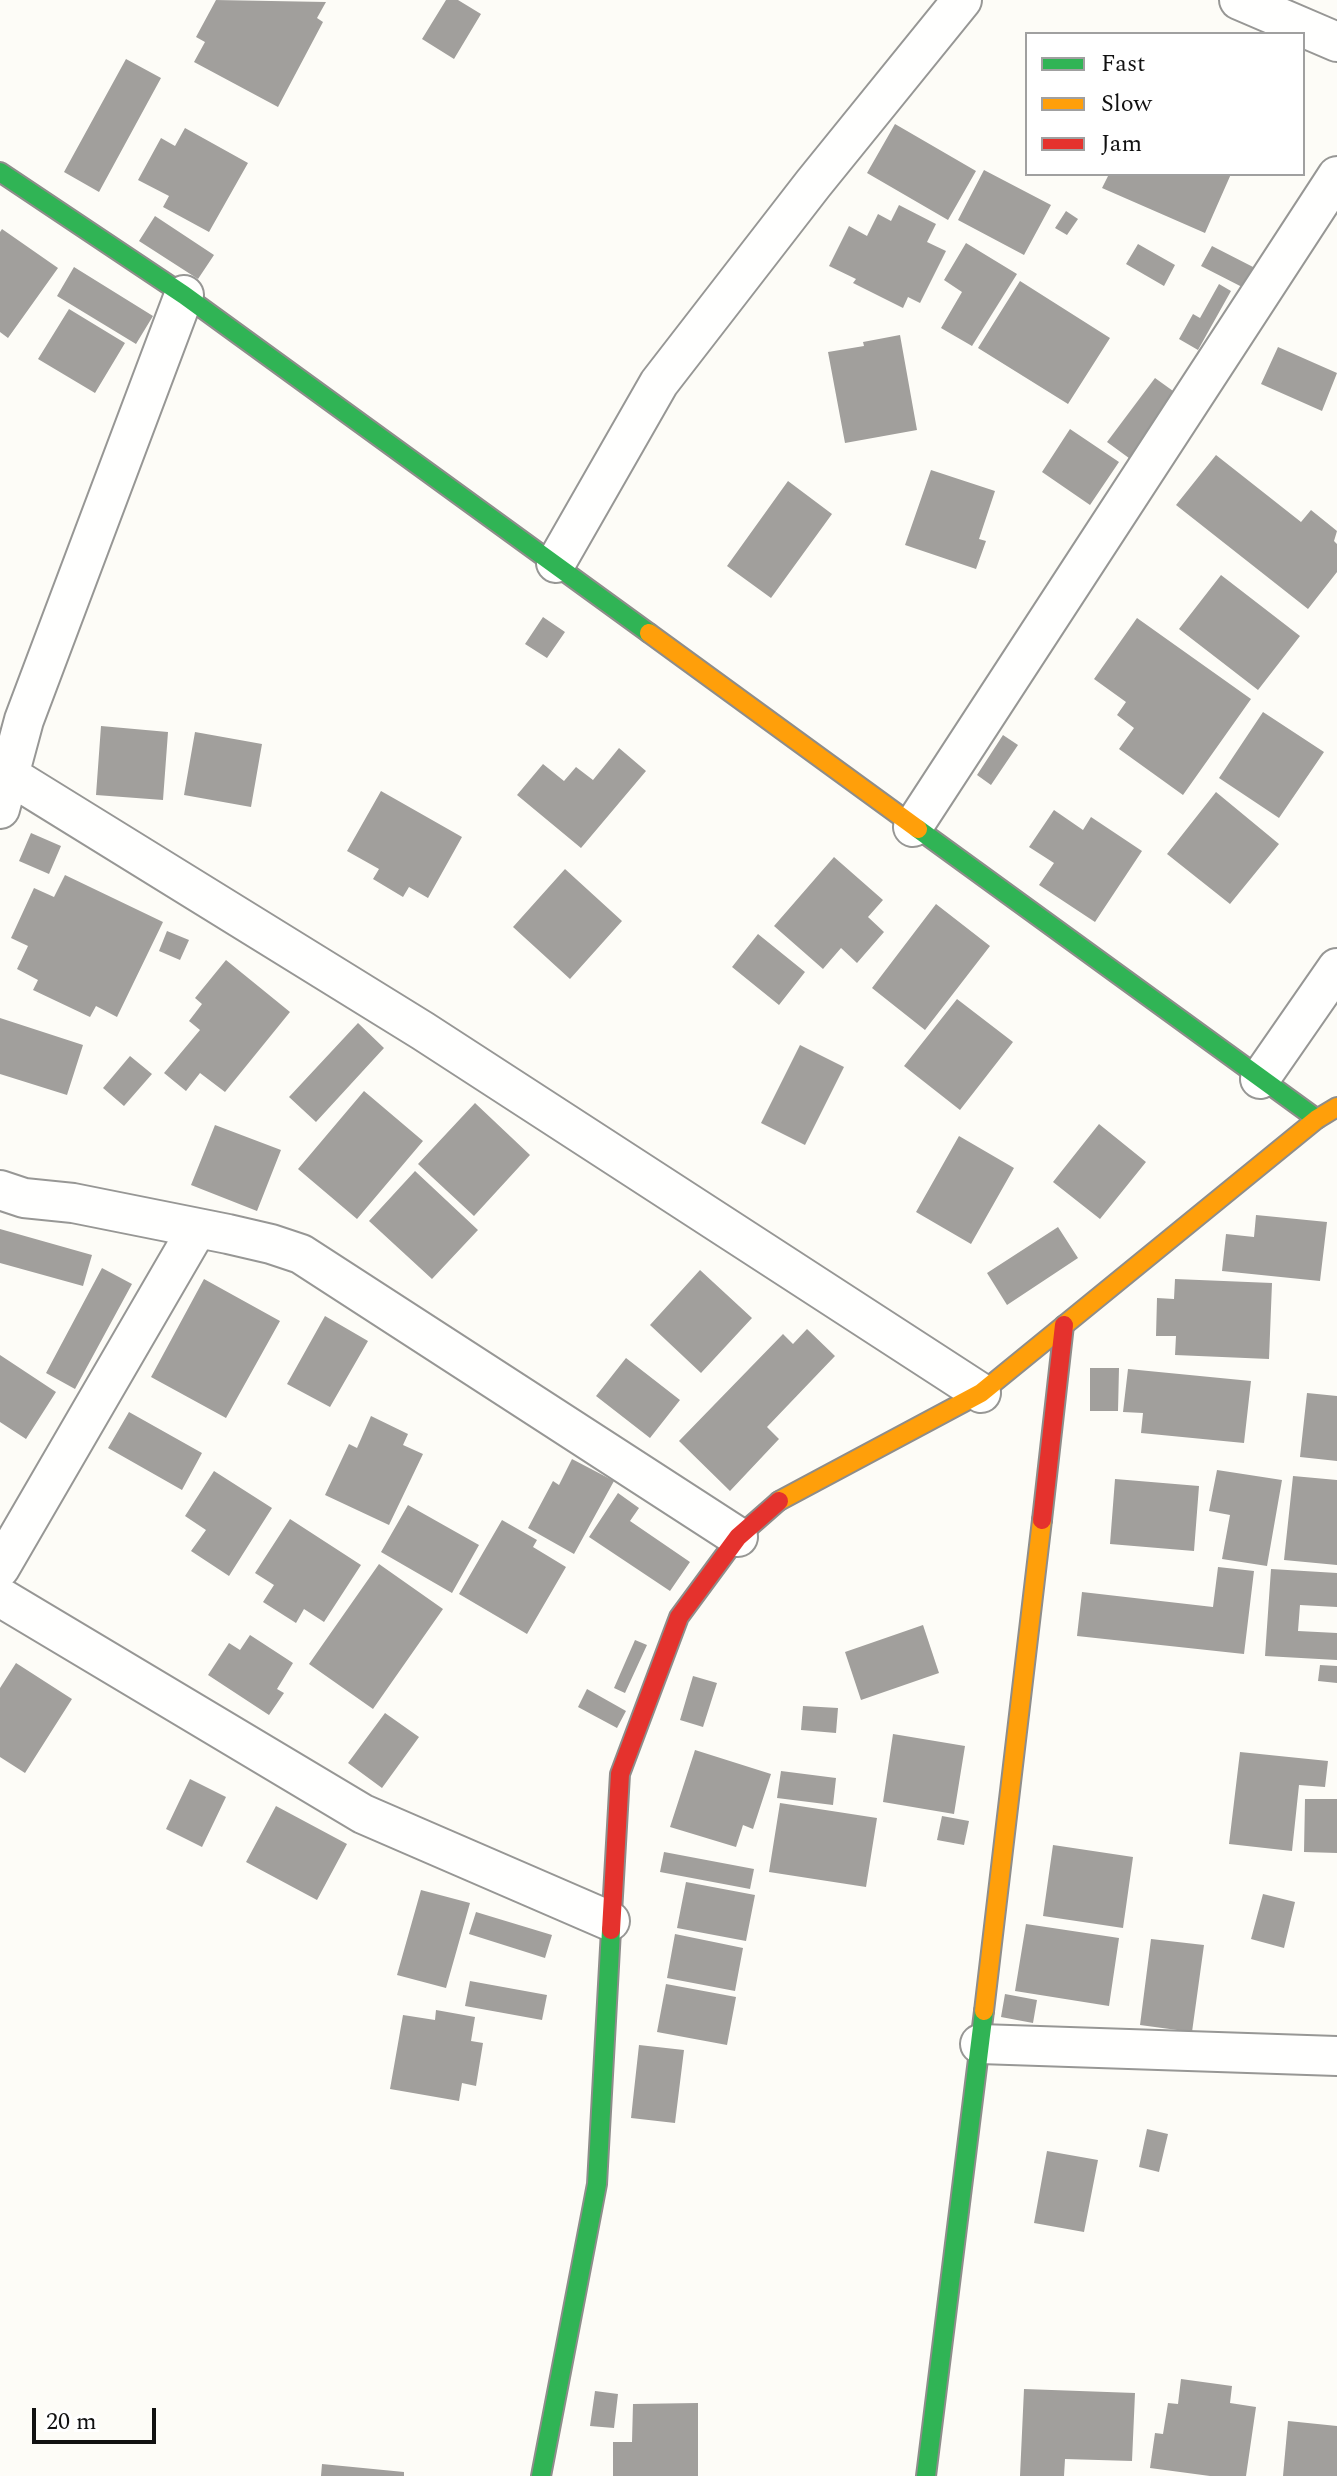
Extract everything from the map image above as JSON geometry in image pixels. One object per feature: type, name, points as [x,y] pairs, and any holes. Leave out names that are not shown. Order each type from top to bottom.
[{"type":"street","points":[[556,563],[659,383],[813,184],[962,0]]},
{"type":"street","points":[[1239,0],[1337,42]]},
{"type":"street","points":[[0,172],[184,295],[1317,1119]]},
{"type":"street","points":[[913,827],[1337,176]]},
{"type":"street","points":[[184,295],[24,720],[5,792],[423,1031],[981,1393]]},
{"type":"street","points":[[1260,1079],[1337,968]]},
{"type":"street","points":[[541,2476],[597,2184],[620,1774],[679,1617],[738,1537],[777,1502],[981,1393],[1317,1119],[1337,1107]]},
{"type":"street","points":[[0,1190],[24,1198],[73,1203],[271,1244],[301,1254],[738,1537]]},
{"type":"street","points":[[0,1568],[197,1229]]},
{"type":"street","points":[[926,2476],[1064,1325]]},
{"type":"street","points":[[0,1597],[363,1814],[610,1921]]},
{"type":"street","points":[[980,2044],[1337,2056]]},
{"type":"building","points":[[216,0],[326,2],[317,18],[323,22],[278,107],[194,62],[205,42],[196,37]]},
{"type":"building","points":[[446,0],[458,0],[481,14],[454,59],[422,39]]},
{"type":"building","points":[[126,59],[161,78],[99,192],[64,172]]},
{"type":"building","points":[[895,124],[976,171],[948,220],[867,173]]},
{"type":"building","points":[[185,128],[248,163],[209,232],[163,207],[169,196],[138,180],[161,138],[175,146]]},
{"type":"building","points":[[984,170],[1051,205],[1024,255],[958,220]]},
{"type":"building","points":[[1108,176],[1230,176],[1205,233],[1102,188]]},
{"type":"building","points":[[899,205],[936,224],[927,242],[946,251],[920,303],[908,297],[903,308],[853,283],[856,279],[829,266],[849,226],[867,236],[878,214],[891,221]]},
{"type":"building","points":[[1066,211],[1078,219],[1067,235],[1055,228]]},
{"type":"building","points":[[155,216],[214,255],[198,279],[139,241]]},
{"type":"building","points":[[2,229],[58,268],[8,338],[0,332]]},
{"type":"building","points":[[966,243],[1017,274],[972,346],[941,328],[962,292],[944,280]]},
{"type":"building","points":[[1138,244],[1175,265],[1164,286],[1126,264]]},
{"type":"building","points":[[1212,246],[1257,269],[1246,289],[1201,266]]},
{"type":"building","points":[[74,267],[153,316],[136,344],[57,296]]},
{"type":"building","points":[[1020,281],[1110,338],[1068,404],[978,348]]},
{"type":"building","points":[[1219,284],[1231,291],[1198,350],[1179,339],[1193,314],[1200,318]]},
{"type":"building","points":[[69,309],[125,343],[95,393],[38,359]]},
{"type":"building","points":[[900,335],[917,430],[845,443],[828,352],[864,346],[863,342]]},
{"type":"building","points":[[1278,347],[1337,373],[1322,411],[1261,384]]},
{"type":"building","points":[[1155,378],[1180,396],[1133,461],[1107,442]]},
{"type":"building","points":[[1070,429],[1119,462],[1090,505],[1042,472]]},
{"type":"building","points":[[1216,455],[1301,522],[1311,510],[1337,531],[1334,541],[1337,544],[1337,572],[1308,609],[1176,505]]},
{"type":"building","points":[[931,470],[995,491],[979,539],[986,541],[976,569],[905,545]]},
{"type":"building","points":[[788,481],[832,514],[771,598],[727,566]]},
{"type":"building","points":[[1221,575],[1300,636],[1258,690],[1179,629]]},
{"type":"building","points":[[543,617],[565,632],[547,658],[525,644]]},
{"type":"building","points":[[1137,618],[1251,699],[1183,795],[1119,749],[1134,728],[1117,715],[1126,702],[1094,679]]},
{"type":"building","points":[[1263,712],[1324,752],[1279,818],[1219,778]]},
{"type":"building","points":[[101,726],[168,732],[163,800],[96,795]]},
{"type":"building","points":[[195,732],[262,744],[251,807],[184,795]]},
{"type":"building","points":[[1003,735],[1018,745],[991,785],[977,775]]},
{"type":"building","points":[[619,748],[646,771],[581,848],[517,795],[543,764],[564,781],[576,767],[593,780]]},
{"type":"building","points":[[381,791],[462,837],[428,898],[409,887],[403,897],[373,879],[379,869],[347,851]]},
{"type":"building","points":[[1216,792],[1279,844],[1230,904],[1167,854]]},
{"type":"building","points":[[1054,810],[1083,830],[1091,817],[1142,851],[1095,922],[1039,885],[1054,863],[1029,847]]},
{"type":"building","points":[[31,833],[61,846],[49,874],[19,861]]},
{"type":"building","points":[[834,857],[883,900],[868,917],[884,932],[857,963],[841,948],[823,969],[774,926]]},
{"type":"building","points":[[565,869],[622,921],[570,979],[513,927]]},
{"type":"building","points":[[65,875],[163,922],[117,1017],[96,1006],[90,1017],[33,990],[38,980],[17,969],[28,946],[11,938],[34,888],[54,897]]},
{"type":"building","points":[[936,904],[990,946],[925,1030],[872,988]]},
{"type":"building","points":[[167,931],[189,940],[180,960],[159,951]]},
{"type":"building","points":[[758,934],[805,972],[779,1005],[732,967]]},
{"type":"building","points":[[226,960],[290,1012],[225,1092],[200,1073],[186,1091],[164,1073],[200,1030],[189,1021],[202,1004],[195,998]]},
{"type":"building","points":[[957,999],[1013,1042],[960,1110],[904,1066]]},
{"type":"building","points":[[0,1018],[83,1045],[67,1095],[0,1074]]},
{"type":"building","points":[[358,1023],[384,1048],[316,1122],[289,1097]]},
{"type":"building","points":[[800,1045],[844,1067],[805,1145],[761,1123]]},
{"type":"building","points":[[130,1056],[152,1074],[124,1106],[103,1088]]},
{"type":"building","points":[[364,1091],[423,1141],[357,1219],[298,1169]]},
{"type":"building","points":[[475,1103],[530,1155],[474,1216],[418,1164]]},
{"type":"building","points":[[1099,1124],[1146,1162],[1100,1219],[1053,1182]]},
{"type":"building","points":[[215,1125],[281,1150],[257,1211],[191,1185]]},
{"type":"building","points":[[959,1136],[1014,1168],[971,1244],[916,1212]]},
{"type":"building","points":[[415,1171],[478,1230],[432,1279],[369,1221]]},
{"type":"building","points":[[1256,1215],[1327,1222],[1320,1281],[1222,1271],[1226,1234],[1254,1237]]},
{"type":"building","points":[[1058,1227],[1078,1258],[1007,1305],[987,1273]]},
{"type":"building","points":[[0,1229],[92,1255],[83,1286],[0,1263]]},
{"type":"building","points":[[102,1268],[132,1284],[75,1389],[46,1373]]},
{"type":"building","points":[[700,1270],[752,1318],[701,1373],[650,1325]]},
{"type":"building","points":[[204,1279],[280,1321],[226,1418],[151,1377]]},
{"type":"building","points":[[1175,1279],[1272,1283],[1269,1359],[1175,1355],[1176,1336],[1156,1336],[1157,1298],[1174,1299]]},
{"type":"building","points":[[325,1316],[368,1341],[330,1407],[287,1384]]},
{"type":"building","points":[[807,1329],[835,1356],[767,1427],[779,1439],[730,1491],[679,1441],[783,1334],[793,1344]]},
{"type":"building","points":[[0,1355],[56,1392],[26,1439],[0,1422]]},
{"type":"building","points":[[626,1358],[680,1400],[650,1438],[596,1396]]},
{"type":"building","points":[[1090,1368],[1119,1368],[1118,1411],[1090,1411]]},
{"type":"building","points":[[1128,1369],[1251,1381],[1244,1443],[1141,1433],[1143,1413],[1123,1412]]},
{"type":"building","points":[[1307,1393],[1337,1396],[1337,1461],[1300,1457]]},
{"type":"building","points":[[129,1412],[202,1453],[182,1490],[108,1448]]},
{"type":"building","points":[[371,1416],[408,1434],[403,1445],[423,1454],[389,1525],[325,1495],[349,1444],[357,1448]]},
{"type":"building","points":[[572,1459],[614,1481],[574,1554],[528,1528],[553,1481],[559,1485]]},
{"type":"building","points":[[1217,1470],[1282,1480],[1267,1566],[1222,1559],[1230,1515],[1209,1511]]},
{"type":"building","points":[[214,1471],[272,1508],[229,1576],[191,1551],[206,1530],[185,1516]]},
{"type":"building","points":[[1293,1476],[1337,1480],[1337,1565],[1284,1560]]},
{"type":"building","points":[[1115,1479],[1199,1486],[1194,1551],[1110,1544]]},
{"type":"building","points":[[618,1493],[639,1508],[630,1521],[690,1562],[670,1591],[589,1537]]},
{"type":"building","points":[[408,1505],[479,1545],[452,1593],[381,1552]]},
{"type":"building","points":[[290,1519],[361,1565],[324,1622],[304,1609],[296,1623],[263,1602],[274,1585],[255,1573]]},
{"type":"building","points":[[502,1520],[537,1540],[533,1547],[566,1567],[527,1634],[459,1594]]},
{"type":"building","points":[[379,1564],[443,1609],[373,1709],[309,1664]]},
{"type":"building","points":[[1218,1567],[1254,1571],[1244,1654],[1077,1636],[1082,1592],[1213,1607]]},
{"type":"building","points":[[1271,1569],[1337,1573],[1337,1607],[1300,1605],[1298,1631],[1337,1633],[1337,1660],[1265,1656]]},
{"type":"building","points":[[923,1625],[939,1673],[861,1700],[845,1652]]},
{"type":"building","points":[[250,1635],[293,1663],[277,1689],[284,1693],[269,1715],[208,1675],[229,1643],[240,1650]]},
{"type":"building","points":[[635,1640],[647,1645],[625,1693],[614,1688]]},
{"type":"building","points":[[16,1663],[72,1699],[25,1773],[0,1757],[0,1688]]},
{"type":"building","points":[[1320,1665],[1337,1666],[1337,1683],[1318,1681]]},
{"type":"building","points":[[693,1676],[717,1683],[703,1727],[680,1720]]},
{"type":"building","points":[[587,1689],[626,1711],[617,1728],[578,1707]]},
{"type":"building","points":[[803,1706],[838,1708],[836,1733],[801,1730]]},
{"type":"building","points":[[385,1713],[419,1737],[382,1788],[348,1763]]},
{"type":"building","points":[[893,1734],[965,1746],[954,1814],[883,1802]]},
{"type":"building","points":[[695,1750],[771,1774],[753,1829],[743,1825],[736,1847],[670,1827]]},
{"type":"building","points":[[1240,1752],[1328,1761],[1325,1787],[1299,1785],[1292,1851],[1229,1844]]},
{"type":"building","points":[[781,1771],[836,1778],[833,1805],[777,1798]]},
{"type":"building","points":[[190,1779],[226,1797],[202,1847],[166,1829]]},
{"type":"building","points":[[1305,1799],[1337,1799],[1337,1853],[1304,1852]]},
{"type":"building","points":[[780,1803],[877,1818],[866,1887],[769,1872]]},
{"type":"building","points":[[276,1806],[347,1844],[317,1900],[246,1862]]},
{"type":"building","points":[[942,1816],[969,1821],[964,1845],[937,1840]]},
{"type":"building","points":[[1053,1845],[1133,1857],[1123,1928],[1043,1916]]},
{"type":"building","points":[[664,1852],[754,1869],[750,1889],[660,1872]]},
{"type":"building","points":[[686,1882],[755,1895],[746,1941],[677,1928]]},
{"type":"building","points":[[421,1890],[470,1903],[446,1988],[397,1975]]},
{"type":"building","points":[[1263,1894],[1295,1902],[1284,1948],[1251,1939]]},
{"type":"building","points":[[476,1912],[552,1935],[545,1958],[469,1934]]},
{"type":"building","points":[[1026,1924],[1119,1938],[1109,2006],[1015,1991]]},
{"type":"building","points":[[675,1934],[743,1948],[735,1991],[667,1978]]},
{"type":"building","points":[[1151,1939],[1204,1945],[1192,2032],[1140,2025]]},
{"type":"building","points":[[470,1981],[547,1995],[542,2020],[465,2006]]},
{"type":"building","points":[[666,1984],[736,1997],[727,2045],[657,2032]]},
{"type":"building","points":[[1005,1994],[1037,2000],[1033,2023],[1001,2017]]},
{"type":"building","points":[[436,2010],[475,2017],[471,2041],[483,2043],[476,2086],[462,2083],[459,2101],[390,2089],[403,2015],[435,2020]]},
{"type":"building","points":[[639,2045],[684,2050],[675,2123],[631,2118]]},
{"type":"building","points":[[1147,2129],[1168,2134],[1159,2172],[1139,2167]]},
{"type":"building","points":[[1047,2151],[1098,2160],[1084,2232],[1034,2223]]},
{"type":"building","points":[[1181,2379],[1232,2386],[1230,2403],[1256,2407],[1246,2476],[1210,2476],[1150,2468],[1155,2433],[1163,2434],[1168,2403],[1178,2404]]},
{"type":"building","points":[[1024,2389],[1135,2393],[1132,2461],[1065,2459],[1064,2476],[1020,2476]]},
{"type":"building","points":[[595,2391],[618,2394],[614,2428],[590,2426]]},
{"type":"building","points":[[698,2403],[698,2476],[613,2476],[613,2442],[632,2442],[633,2404]]},
{"type":"building","points":[[1288,2421],[1337,2426],[1337,2476],[1283,2476]]},
{"type":"building","points":[[322,2464],[404,2472],[404,2476],[321,2476]]},
{"type":"traffic: fast","points":[[0,172],[184,295],[649,633]]},
{"type":"traffic: fast","points":[[918,829],[1317,1119]]},
{"type":"traffic: fast","points":[[541,2476],[597,2184],[611,1930]]},
{"type":"traffic: fast","points":[[926,2476],[984,2011]]},
{"type":"traffic: slow","points":[[649,633],[918,829]]},
{"type":"traffic: slow","points":[[779,1501],[981,1393],[1317,1119],[1337,1107]]},
{"type":"traffic: slow","points":[[984,2011],[1042,1520]]},
{"type":"traffic: jam","points":[[1042,1520],[1064,1325]]},
{"type":"traffic: jam","points":[[611,1930],[620,1774],[679,1617],[738,1537],[779,1501]]}]
